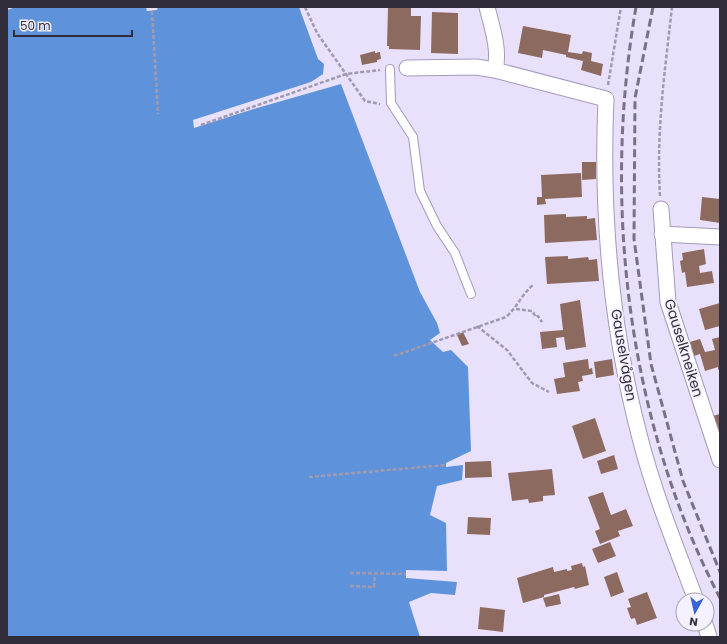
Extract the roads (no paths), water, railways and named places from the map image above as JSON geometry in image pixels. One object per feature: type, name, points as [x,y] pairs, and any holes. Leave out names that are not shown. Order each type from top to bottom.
[{"type":"street","points":[[407,68],[476,67],[495,70],[497,62],[496,50],[487,7]]},
{"type":"street","name":"Gauselvågen","points":[[495,70],[606,99],[604,147],[605,199],[608,250],[617,324],[640,438],[666,520],[693,592]]},
{"type":"street","name":"Gauselkneiken","points":[[661,209],[668,302],[720,460]]},
{"type":"street","points":[[662,234],[720,237]]},
{"type":"street","points":[[709,637],[720,630]]},
{"type":"lane","points":[[390,69],[391,103],[413,137],[420,190],[437,226],[455,253],[471,294]]},
{"type":"water","points":[[16,7],[146,7],[147,11],[157,10],[158,7],[299,7],[318,59],[324,64],[323,74],[311,82],[193,120],[194,128],[341,84],[420,292],[437,323],[440,333],[430,340],[443,352],[451,350],[468,367],[471,451],[446,463],[446,467],[463,465],[462,480],[437,486],[430,515],[446,523],[447,571],[406,570],[406,578],[457,582],[455,595],[431,593],[409,602],[420,637],[7,637],[7,10]]},
{"type":"railway","points":[[636,7],[626,81],[622,157],[623,233],[630,309],[644,385],[663,458],[688,530],[720,598]]},
{"type":"railway","points":[[653,7],[635,98],[634,239],[651,364],[683,481],[720,572]]}]
